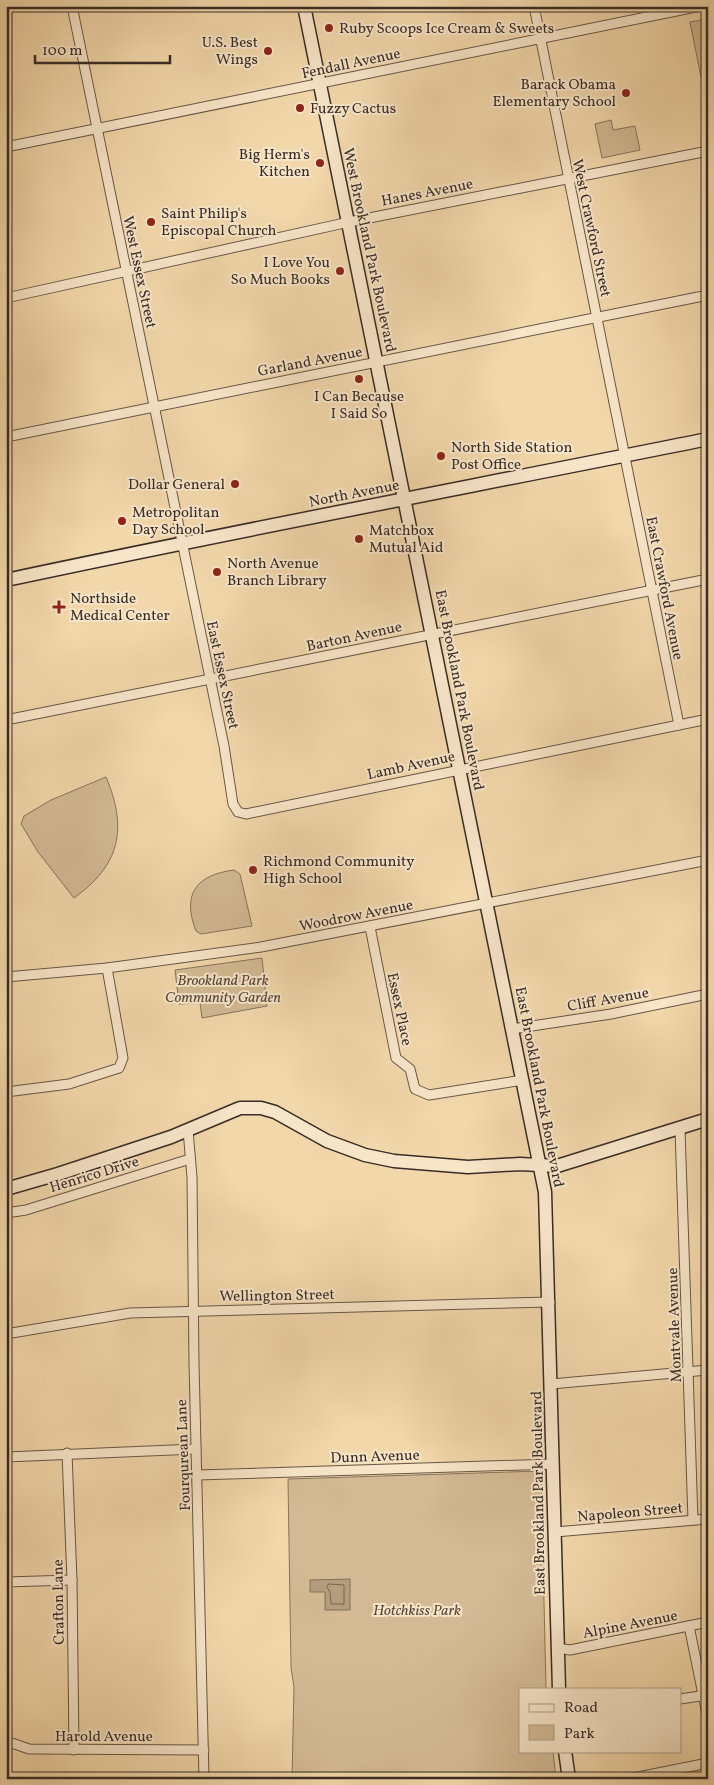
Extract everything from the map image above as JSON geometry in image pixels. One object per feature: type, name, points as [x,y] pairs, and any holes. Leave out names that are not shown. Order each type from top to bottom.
[{"type":"main road","name":"West Brookland Park Boulevard","points":[[304,6],[406,500]]},
{"type":"main road","name":"North Avenue","points":[[6,580],[181,542],[406,500],[708,439]]},
{"type":"main road","name":"East Brookland Park Boulevard","points":[[406,500],[546,1202],[559,1688]]},
{"type":"main road","points":[[6,1189],[58,1174],[188,1130],[235,1109],[260,1108],[285,1116],[337,1146],[365,1156],[448,1166],[563,1165],[680,1130],[708,1119]]},
{"type":"main road","points":[[565,1752],[569,1779]]},
{"type":"street","name":"West Essex Street","points":[[72,6],[181,542]]},
{"type":"street","name":"West Crawford Street","points":[[534,6],[625,456]]},
{"type":"street","name":"Fendall Avenue","points":[[6,147],[701,6]]},
{"type":"street","name":"Hanes Avenue","points":[[6,298],[348,222],[568,177],[708,151]]},
{"type":"street","name":"Garland Avenue","points":[[6,437],[708,295]]},
{"type":"street","name":"East Crawford Avenue","points":[[625,456],[679,725]]},
{"type":"street","name":"East Essex Street","points":[[181,542],[210,680],[233,804],[238,812]]},
{"type":"street","name":"Barton Avenue","points":[[6,720],[708,579]]},
{"type":"street","name":"Lamb Avenue","points":[[238,812],[246,814],[708,719]]},
{"type":"street","name":"Woodrow Avenue","points":[[6,977],[107,968],[261,947],[708,860]]},
{"type":"street","name":"Essex Place","points":[[370,927],[396,1058],[410,1069],[415,1089],[429,1095],[523,1080]]},
{"type":"street","points":[[6,1092],[70,1084],[119,1068],[123,1058],[107,968]]},
{"type":"street","name":"Cliff Avenue","points":[[512,1029],[611,1014],[708,994]]},
{"type":"street","name":"Fourqurean Lane","points":[[188,1130],[204,1779]]},
{"type":"street","name":"Montvale Avenue","points":[[680,1130],[694,1520]]},
{"type":"street","name":"Henrico Drive","points":[[6,1213],[26,1210],[190,1160]]},
{"type":"street","name":"Wellington Street","points":[[6,1334],[130,1313],[550,1302]]},
{"type":"street","points":[[551,1384],[708,1370]]},
{"type":"street","points":[[6,1457],[196,1448]]},
{"type":"street","name":"Crafton Lane","points":[[67,1453],[72,1580],[74,1750]]},
{"type":"street","name":"Dunn Avenue","points":[[197,1475],[553,1464]]},
{"type":"street","name":"Napoleon Street","points":[[555,1532],[708,1519]]},
{"type":"street","points":[[6,1582],[72,1580]]},
{"type":"street","name":"Alpine Avenue","points":[[557,1648],[570,1650],[708,1622]]},
{"type":"street","points":[[689,1626],[705,1695],[708,1719]]},
{"type":"street","points":[[682,1699],[705,1695]]},
{"type":"street","name":"Harold Avenue","points":[[6,1741],[29,1749],[204,1750]]},
{"type":"street","points":[[628,1779],[708,1763]]},
{"type":"green space","points":[[708,19],[708,75],[701,77],[690,22]]},
{"type":"green space","points":[[611,120],[613,130],[635,126],[640,150],[602,158],[595,124]]},
{"type":"green space","points":[[106,777],[117,813],[116,845],[102,872],[74,898],[38,852],[21,824],[24,816],[51,800]]},
{"type":"green space","points":[[234,870],[240,874],[252,926],[201,934],[196,931],[192,918],[192,897],[195,889],[201,882],[210,877]]},
{"type":"green space","name":"Brookland Park Community Garden","points":[[262,958],[267,1006],[202,1018],[200,1003],[179,1004],[175,970]]},
{"type":"green space","name":"Hotchkiss Park","points":[[541,1471],[546,1688],[519,1688],[519,1752],[553,1752],[556,1779],[292,1779],[294,1687],[291,1668],[288,1479]]},
{"type":"water","points":[[350,1579],[350,1610],[325,1610],[325,1592],[310,1592],[310,1580]]},
{"type":"place","name":"Ruby Scoops Ice Cream & Sweets","points":[[329,28]]},
{"type":"place","name":"U.S. Best Wings","points":[[268,51]]},
{"type":"place","name":"Barack Obama Elementary School","points":[[626,93]]},
{"type":"place","name":"Fuzzy Cactus","points":[[300,108]]},
{"type":"place","name":"Big Herm's Kitchen","points":[[320,163]]},
{"type":"place","name":"Saint Philip's Episcopal Church","points":[[151,222]]},
{"type":"place","name":"I Love You So Much Books","points":[[340,271]]},
{"type":"place","name":"I Can Because I Said So","points":[[359,379]]},
{"type":"place","name":"North Side Station Post Office","points":[[441,456]]},
{"type":"place","name":"Dollar General","points":[[235,484]]},
{"type":"place","name":"Metropolitan Day School","points":[[122,521]]},
{"type":"place","name":"Matchbox Mutual Aid","points":[[359,539]]},
{"type":"place","name":"North Avenue Branch Library","points":[[217,572]]},
{"type":"place","name":"Northside Medical Center","points":[[59,607]]},
{"type":"place","name":"Richmond Community High School","points":[[253,870]]}]
